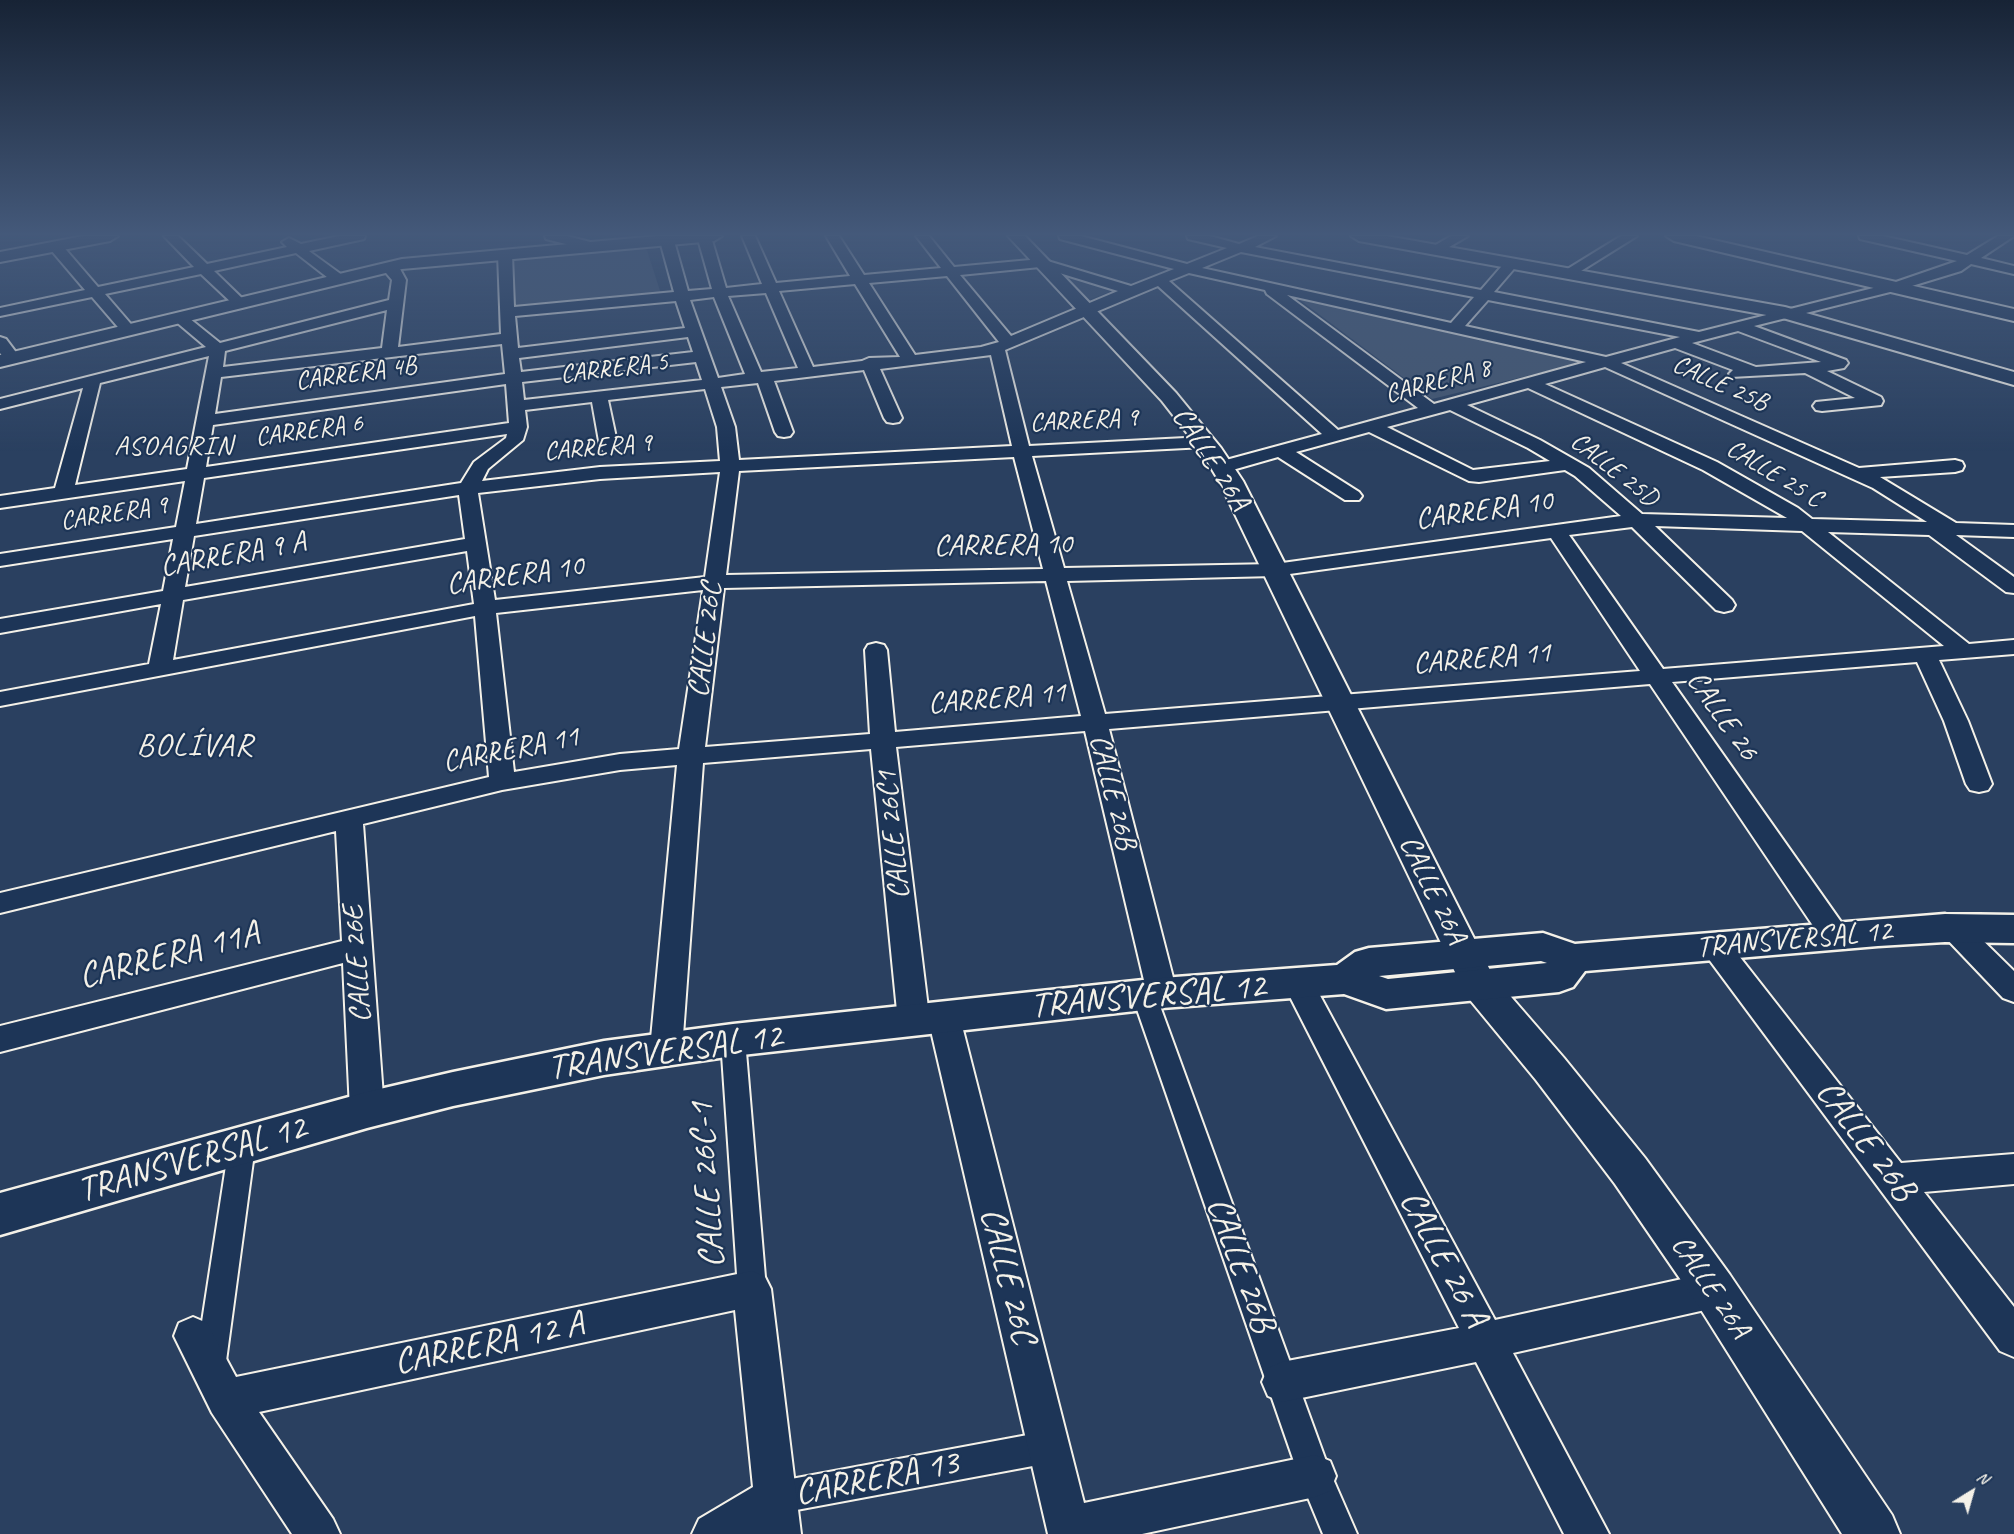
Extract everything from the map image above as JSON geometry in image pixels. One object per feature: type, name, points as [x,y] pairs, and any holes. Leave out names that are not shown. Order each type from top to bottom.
[{"type":"main road","name":"TRANSVERSAL 12","points":[[0,1214],[367,1110],[545,1069],[666,1049],[1153,994],[1346,979],[1386,994],[1471,969],[1558,977],[1574,957],[1953,928],[2014,929]]},
{"type":"street","points":[[0,312],[21,308]]},
{"type":"street","points":[[109,308],[128,330]]},
{"type":"street","points":[[0,342],[6,359],[217,308]]},
{"type":"street","points":[[0,404],[378,308]]},
{"type":"street","points":[[389,352],[395,308]]},
{"type":"street","points":[[502,782],[485,608],[468,488],[481,466],[514,440],[518,427],[507,308]]},
{"type":"street","points":[[507,312],[558,308]]},
{"type":"street","name":"CALLE 26C","points":[[666,1049],[691,755],[730,466],[726,428],[713,383],[686,308]]},
{"type":"street","points":[[727,308],[784,432]]},
{"type":"street","points":[[779,308],[807,371]]},
{"type":"street","points":[[877,308],[909,358]]},
{"type":"street","name":"CALLE 26B","points":[[975,308],[1003,346],[1022,452],[1095,722],[1153,994],[1282,1382],[1340,1534]]},
{"type":"street","name":"CARRERA 5","points":[[516,406],[909,358],[964,354],[1003,346],[1090,308]]},
{"type":"street","points":[[1191,308],[1335,436]]},
{"type":"street","points":[[1295,308],[1431,410]]},
{"type":"street","name":"CALLE 25B","points":[[1365,308],[1606,362],[1857,473],[1908,500],[2014,587]]},
{"type":"street","points":[[1455,328],[1472,308]]},
{"type":"street","points":[[1554,308],[1700,336]]},
{"type":"street","points":[[1756,308],[1785,313],[1951,358],[2014,379]]},
{"type":"street","name":"CARRERA 8","points":[[1222,467],[1807,308]]},
{"type":"street","points":[[1984,308],[2014,315]]},
{"type":"street","name":"CALLE 26A","points":[[1086,309],[1169,397],[1222,467],[1471,969],[1630,1171],[1714,1290],[1873,1534]]},
{"type":"street","points":[[179,317],[218,349]]},
{"type":"street","points":[[1677,343],[1745,373],[1840,363],[1739,326]]},
{"type":"street","points":[[214,373],[389,352],[511,346],[694,332]]},
{"type":"street","points":[[160,669],[218,349]]},
{"type":"street","name":"CARRERA 4B","points":[[205,421],[514,378],[703,356]]},
{"type":"street","points":[[868,363],[893,418]]},
{"type":"street","points":[[1808,368],[1875,401],[1822,406]]},
{"type":"street","points":[[64,492],[93,380]]},
{"type":"street","name":"CALLE 25 C","points":[[1530,383],[1710,466],[1764,496],[1812,527],[1964,651]]},
{"type":"street","points":[[599,396],[609,447]]},
{"type":"street","name":"CALLE 25D","points":[[1451,404],[1534,444],[1599,485],[1724,605]]},
{"type":"street","points":[[1371,426],[1469,475],[1479,476],[1569,464]]},
{"type":"street","name":"CARRERA 6","points":[[7,496],[64,492],[518,427]]},
{"type":"street","name":"CARRERA 9","points":[[0,560],[468,488],[600,474],[1205,442]]},
{"type":"street","points":[[1281,451],[1352,496]]},
{"type":"street","points":[[1857,473],[1955,466]]},
{"type":"street","name":"CARRERA 10","points":[[0,699],[485,608],[713,582],[1275,570],[1637,520],[1812,527],[2014,531]]},
{"type":"street","name":"CALLE 26","points":[[1556,531],[1836,937]]},
{"type":"street","name":"CARRERA 9 A","points":[[0,626],[476,543]]},
{"type":"street","name":"CARRERA 11","points":[[0,903],[502,782],[620,762],[2014,647]]},
{"type":"street","name":"CALLE 26C1","points":[[876,650],[883,740],[929,1019]]},
{"type":"street","points":[[1925,654],[1956,721],[1979,784]]},
{"type":"street","name":"CALLE 26E","points":[[349,819],[367,1110]]},
{"type":"street","points":[[1953,928],[2014,990]]},
{"type":"street","name":"CALLE 26B","points":[[1715,946],[2014,1338]]},
{"type":"street","name":"CARRERA 11A","points":[[0,1039],[357,948]]},
{"type":"street","name":"CALLE 26 A","points":[[1298,983],[1587,1534]]},
{"type":"street","name":"CALLE 26C","points":[[929,1019],[1049,1447],[1070,1531]]},
{"type":"street","name":"CALLE 26C-1","points":[[733,1040],[752,1289]]},
{"type":"street","points":[[242,1146],[210,1367],[318,1534]]},
{"type":"street","points":[[1894,1179],[2014,1169]]},
{"type":"street","points":[[752,1289],[777,1516]]},
{"type":"street","name":"CARRERA 12 A","points":[[210,1367],[752,1289]]},
{"type":"street","points":[[1282,1382],[1486,1341],[1714,1290]]},
{"type":"street","name":"CARRERA 13","points":[[714,1534],[1049,1447]]},
{"type":"street","points":[[1070,1531],[1316,1476]]},
{"type":"shaded area","points":[[511,308],[539,308],[511,310]]},
{"type":"shaded area","points":[[1310,308],[1343,308],[1584,362],[1432,399]]},
{"type":"district","name":"ASOAGRIN","points":[[174,447]]},
{"type":"district","name":"BOLÍVAR","points":[[195,747]]}]
